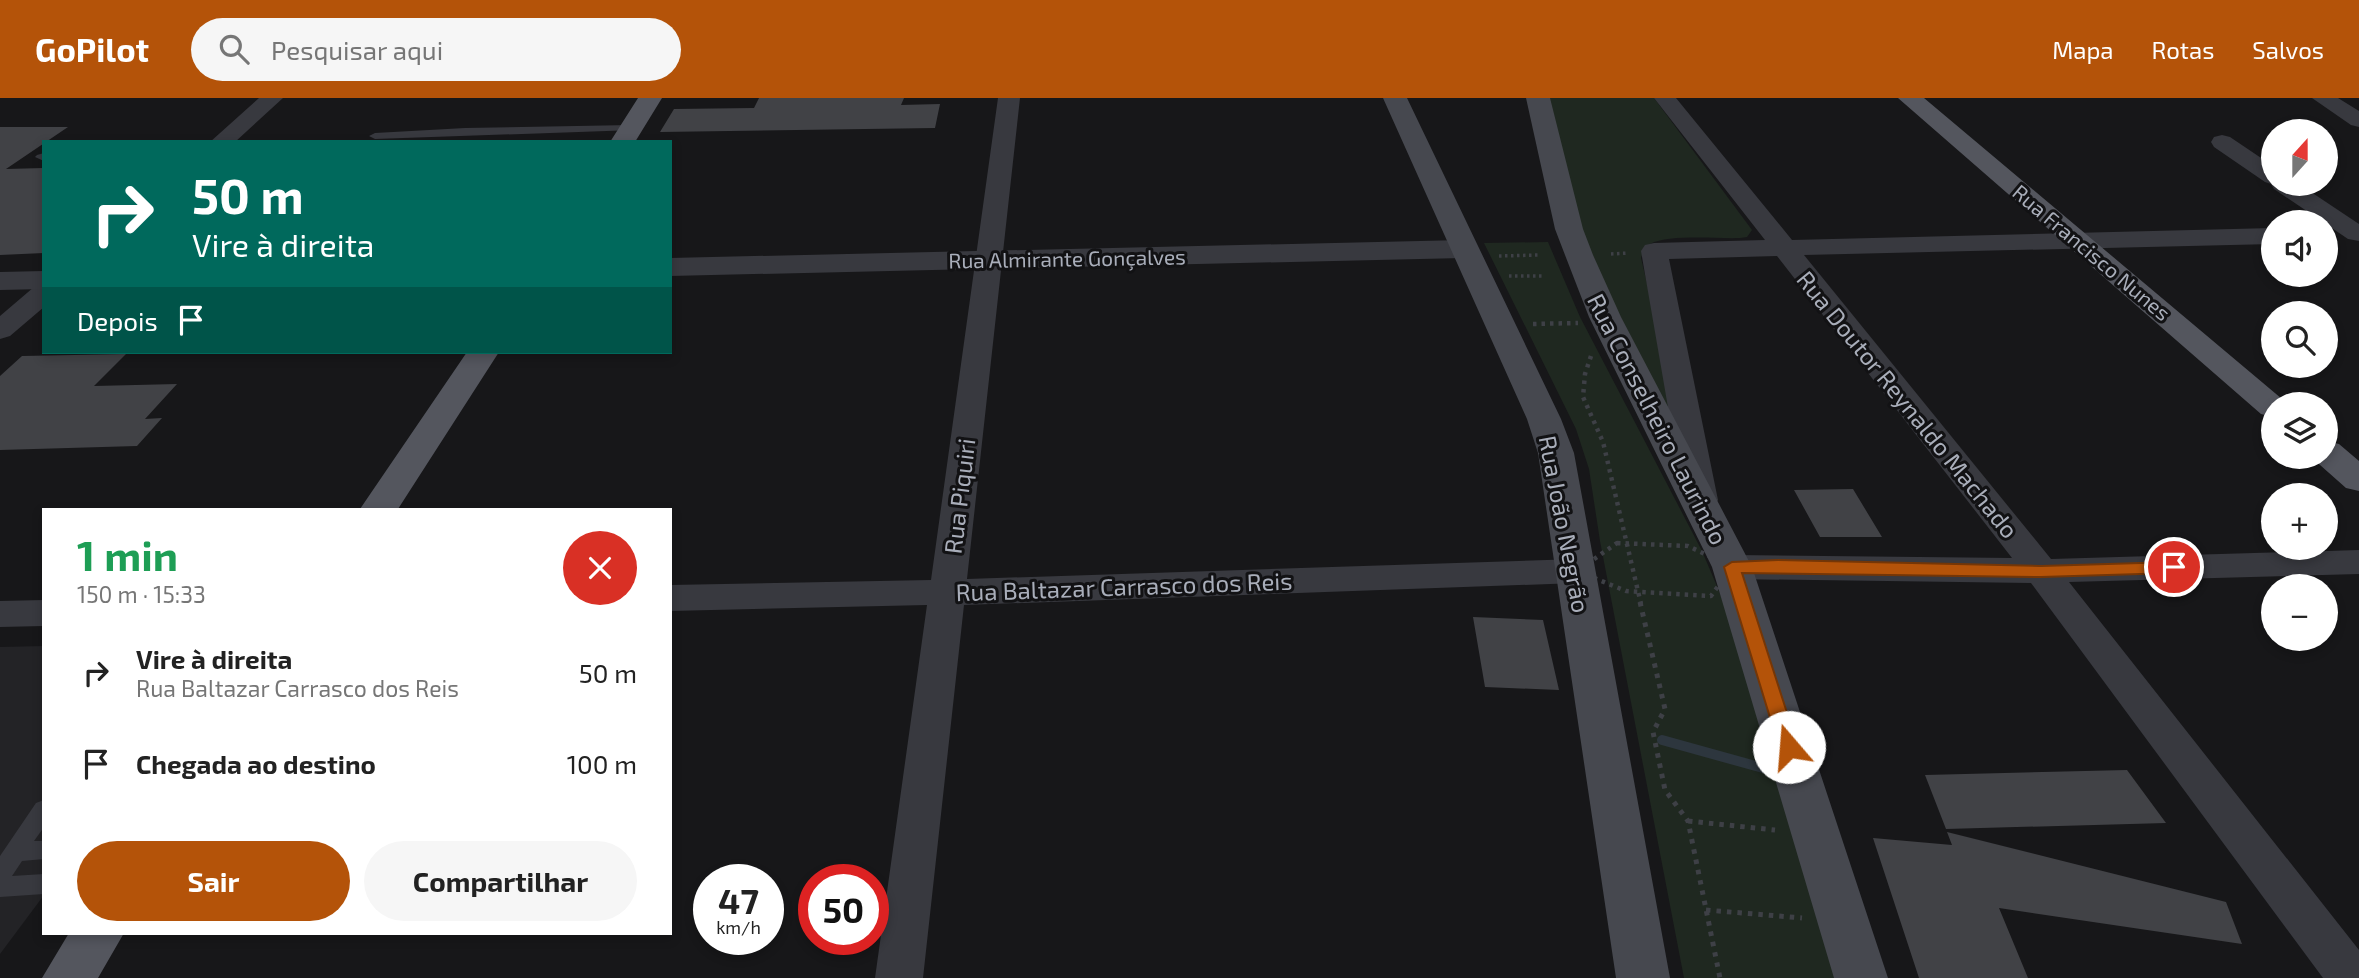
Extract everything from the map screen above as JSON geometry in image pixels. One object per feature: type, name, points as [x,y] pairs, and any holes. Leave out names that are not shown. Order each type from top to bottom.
[{"type":"main road","points":[[626,135],[650,98]]},
{"type":"main road","name":"Rua João Negrão","points":[[1395,98],[1544,419],[1556,453],[1643,978]]},
{"type":"main road","name":"Rua Conselheiro Laurindo","points":[[1538,98],[1574,242],[1605,317],[1702,504],[1722,581],[1861,978]]},
{"type":"main road","name":"Rua Francisco Nunes","points":[[1910,98],[2261,397]]},
{"type":"main road","points":[[380,508],[482,354]]},
{"type":"main road","points":[[2338,462],[2359,480]]},
{"type":"main road","points":[[69,978],[97,935]]},
{"type":"street","points":[[223,140],[272,98]]},
{"type":"street","name":"Rua Piquiri","points":[[899,978],[1010,98]]},
{"type":"street","name":"Rua Doutor Reynaldo Machado","points":[[1665,98],[2041,571],[2352,978]]},
{"type":"street","points":[[2323,98],[2359,120]]},
{"type":"street","points":[[2222,142],[2261,169]]},
{"type":"street","points":[[2301,196],[2358,234]]},
{"type":"street","points":[[2338,235],[2358,234]]},
{"type":"street","points":[[1702,504],[1654,251],[2261,236]]},
{"type":"street","name":"Rua Almirante Gonçalves","points":[[672,267],[1463,249]]},
{"type":"street","points":[[0,281],[42,280]]},
{"type":"street","points":[[0,330],[42,295]]},
{"type":"street","points":[[1722,581],[1778,566],[2041,571],[2359,562]]},
{"type":"street","name":"Rua Baltazar Carrasco dos Reis","points":[[672,598],[947,592],[1577,571]]},
{"type":"street","points":[[0,614],[42,612]]},
{"type":"lane","points":[[375,136],[465,131],[626,135]]},
{"type":"lane","points":[[0,875],[42,813]]},
{"type":"lane","points":[[17,852],[42,850]]},
{"type":"lane","points":[[0,887],[42,884]]},
{"type":"path","points":[[1499,256],[1540,255]]},
{"type":"path","points":[[1509,276],[1542,276]]},
{"type":"path","points":[[1580,320],[1583,332]]},
{"type":"path","points":[[1533,324],[1573,323]]},
{"type":"path","points":[[1592,349],[1585,374],[1583,397],[1603,442],[1629,543],[1665,709],[1653,732],[1665,790],[1688,821],[1720,978]]},
{"type":"path","points":[[1617,543],[1688,546]]},
{"type":"path","points":[[1626,591],[1639,592],[1722,581]]},
{"type":"path","points":[[1688,821],[1788,831]]},
{"type":"path","points":[[1706,910],[1814,919]]},
{"type":"shaded area","points":[[1547,98],[1654,98],[1752,230],[1747,237],[1740,238],[1681,238],[1658,241],[1650,244],[1643,252],[1641,258],[1659,335],[1672,417],[1575,228]]},
{"type":"shaded area","points":[[1548,242],[1580,317],[1702,551],[1719,591],[1750,674],[1838,978],[1684,978],[1600,541],[1589,469],[1576,429],[1484,243]]},
{"type":"shaded area","points":[[42,646],[42,898],[0,954],[0,647]]},
{"type":"building","points":[[759,98],[904,98],[901,105],[940,104],[935,128],[660,132],[674,109],[754,108]]},
{"type":"building","points":[[0,127],[68,127],[49,140],[42,140],[42,145],[6,169],[42,168],[42,253],[0,255]]},
{"type":"building","points":[[126,354],[94,386],[177,384],[145,419],[162,418],[137,446],[0,450],[0,376],[22,356]]},
{"type":"building","points":[[1853,489],[1882,537],[1820,537],[1794,490]]},
{"type":"building","points":[[1473,617],[1543,620],[1559,690],[1485,687]]},
{"type":"building","points":[[2127,770],[2166,823],[1946,829],[1925,775]]},
{"type":"building","points":[[1947,832],[2226,902],[2242,944],[1999,908],[2028,978],[1919,978],[1873,838],[1952,845]]},
{"type":"waterway","points":[[1662,740],[1763,768]]},
{"type":"route","points":[[1789,747],[1732,567],[2041,571],[2174,567]]}]
